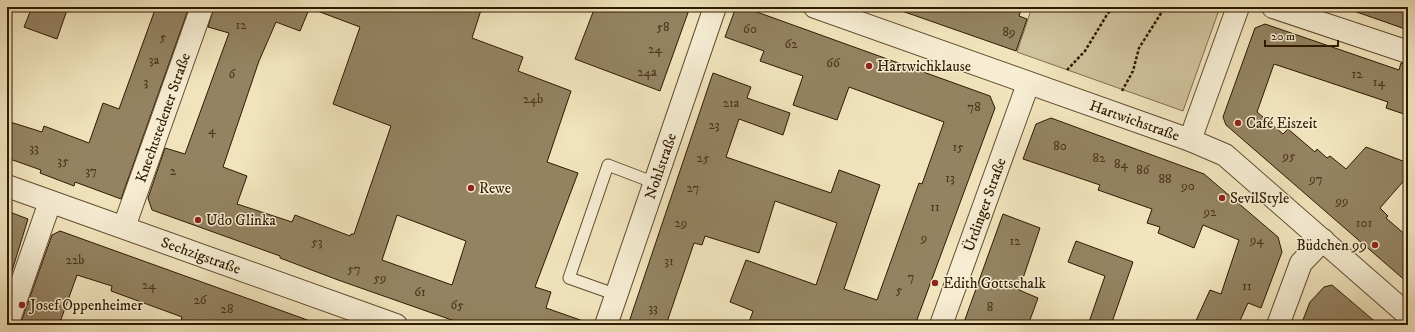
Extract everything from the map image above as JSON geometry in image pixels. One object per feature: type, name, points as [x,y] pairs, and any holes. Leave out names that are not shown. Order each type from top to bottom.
[{"type":"street","name":"Knechtstedener Straße","points":[[124,228],[202,7]]},
{"type":"street","name":"Nohlstraße","points":[[606,325],[715,7]]},
{"type":"street","name":"Hartwichstraße","points":[[815,7],[1028,84],[1190,140],[1225,155],[1408,315]]},
{"type":"street","points":[[1190,140],[1238,7]]},
{"type":"street","points":[[1273,7],[1408,52]]},
{"type":"street","name":"Ürdinger Straße","points":[[941,325],[1028,84]]},
{"type":"street","name":"Sechzigstraße","points":[[7,186],[396,325]]},
{"type":"street","points":[[7,325],[50,202]]},
{"type":"street","points":[[1278,325],[1301,263],[1322,240]]},
{"type":"lane","points":[[617,295],[569,278],[608,164],[655,183]]},
{"type":"path","points":[[1067,70],[1085,51],[1108,13],[1116,7]]},
{"type":"path","points":[[1112,113],[1133,71],[1139,48],[1165,7]]},
{"type":"shaded area","points":[[1032,7],[1220,7],[1183,111],[1017,52]]},
{"type":"building","points":[[32,7],[68,7],[57,39],[24,27]]},
{"type":"building","points":[[156,7],[189,7],[121,199],[75,182],[74,186],[40,173],[41,170],[7,158],[7,121],[42,132],[44,126],[89,143],[103,103],[119,109]]},
{"type":"building","points":[[214,7],[310,7],[300,31],[276,22],[259,61],[223,167],[247,176],[237,204],[292,222],[295,215],[350,236],[351,234],[354,234],[391,126],[333,104],[360,27],[312,9],[312,7],[482,7],[472,38],[523,57],[518,71],[571,91],[547,162],[578,173],[535,287],[551,292],[546,308],[586,322],[585,325],[466,325],[338,280],[280,258],[280,256],[152,210],[148,198],[165,148],[185,154],[229,33],[208,27]],"holes":[[[397,215],[466,241],[452,285],[382,260]]]},
{"type":"building","points":[[595,7],[690,7],[660,91],[575,59]]},
{"type":"building","points":[[736,7],[743,7],[990,96],[995,108],[915,325],[748,325],[753,311],[730,302],[746,260],[816,285],[837,223],[775,201],[759,253],[705,236],[702,245],[694,243],[666,325],[628,325],[713,73],[751,87],[747,98],[790,113],[783,135],[739,119],[726,157],[831,193],[839,170],[880,185],[844,289],[877,300],[919,183],[922,184],[944,122],[849,87],[837,120],[793,105],[803,76],[760,61],[764,51],[725,37]]},
{"type":"building","points":[[900,7],[1022,7],[1019,16],[1027,19],[1016,51],[899,10]]},
{"type":"building","points":[[1352,7],[1408,7],[1408,30],[1351,10]]},
{"type":"building","points":[[1265,24],[1399,70],[1401,63],[1408,64],[1408,110],[1406,109],[1404,114],[1386,108],[1388,102],[1274,64],[1257,112],[1283,134],[1288,129],[1315,152],[1317,149],[1327,158],[1330,156],[1346,169],[1366,147],[1408,163],[1408,176],[1380,208],[1388,216],[1386,218],[1408,237],[1408,283],[1226,125],[1223,117],[1255,28]]},
{"type":"building","points":[[1051,118],[1204,174],[1278,237],[1282,252],[1261,308],[1248,303],[1238,325],[1194,325],[1210,290],[1221,294],[1239,240],[1203,225],[1194,248],[1158,233],[1160,227],[1147,223],[1152,209],[1098,190],[1100,185],[1023,159],[1036,124]]},
{"type":"building","points":[[7,211],[28,219],[7,287]]},
{"type":"building","points":[[1003,214],[1040,228],[1019,290],[1038,298],[1028,325],[963,325]]},
{"type":"building","points":[[60,231],[313,322],[313,325],[180,325],[182,317],[111,291],[112,286],[77,275],[59,325],[20,325],[52,235]]},
{"type":"building","points":[[1076,241],[1133,262],[1111,325],[1088,325],[1105,276],[1068,262]]},
{"type":"building","points":[[1332,285],[1379,325],[1301,325],[1310,302],[1324,287]]},
{"type":"place","name":"Hartwichklause","points":[[869,66]]},
{"type":"place","name":"Café Eiszeit","points":[[1238,123]]},
{"type":"place","name":"Rewe","points":[[471,188]]},
{"type":"place","name":"SevilStyle","points":[[1222,198]]},
{"type":"place","name":"Udo Glinka","points":[[198,220]]},
{"type":"place","name":"Büdchen 99","points":[[1375,245]]},
{"type":"place","name":"Edith Gottschalk","points":[[935,283]]},
{"type":"place","name":"Josef Oppenheimer","points":[[22,305]]}]
